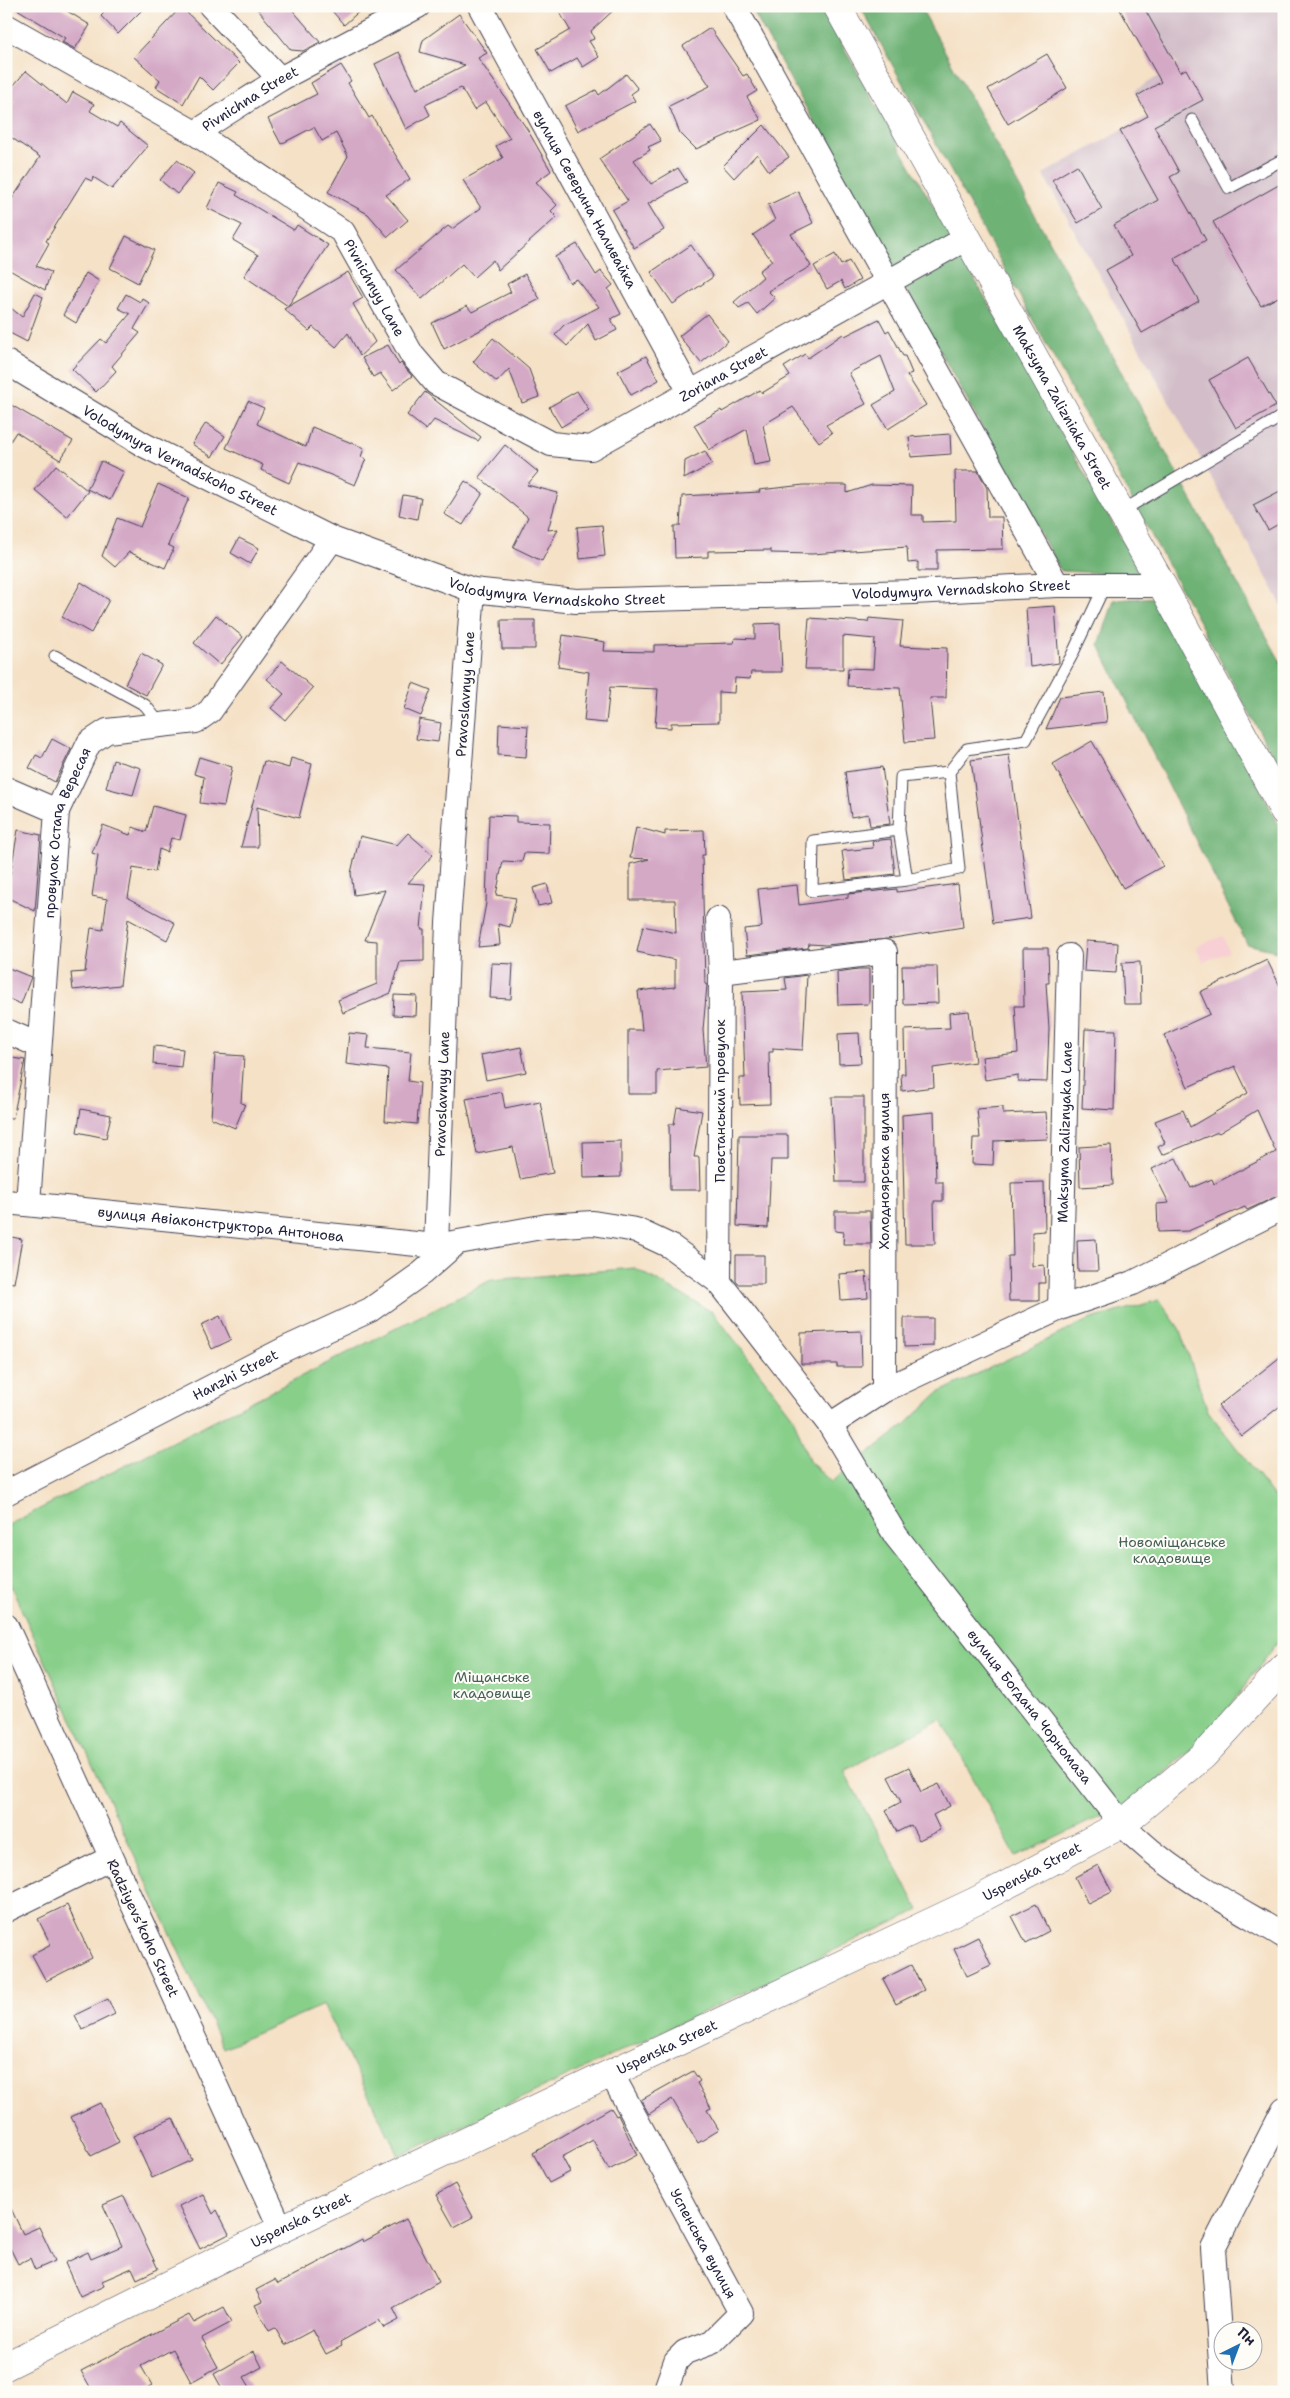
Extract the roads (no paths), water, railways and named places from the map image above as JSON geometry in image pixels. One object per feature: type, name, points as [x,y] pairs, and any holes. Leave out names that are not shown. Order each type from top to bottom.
[{"type":"street","points":[[211,6],[280,79]]},
{"type":"street","name":"Pivnichna Street","points":[[6,26],[195,132],[280,79],[418,6]]},
{"type":"street","name":"вулиця Северина Наливайка","points":[[480,6],[690,392]]},
{"type":"street","points":[[734,6],[889,280],[1057,585]]},
{"type":"street","name":"Maksyma Zalizniaka Street","points":[[837,6],[1162,585],[1284,811]]},
{"type":"street","name":"Pivnichnyy Lane","points":[[195,132],[343,232],[412,355],[436,383],[551,444]]},
{"type":"street","name":"Zoriana Street","points":[[551,444],[591,448],[967,238]]},
{"type":"street","name":"Volodymyra Vernadskoho Street","points":[[6,362],[144,445],[332,539],[473,590],[576,601],[903,592],[1057,585],[1162,585]]},
{"type":"street","name":"провулок Остапа Вересая","points":[[17,1203],[38,1045],[57,811],[89,743],[107,731],[196,722],[210,711],[332,539]]},
{"type":"street","name":"Pravoslavnyy Lane","points":[[446,1245],[448,923],[473,590]]},
{"type":"street","points":[[6,789],[57,811]]},
{"type":"street","name":"Повстанський провулок","points":[[718,919],[721,972],[719,1282]]},
{"type":"street","name":"Холодноярська вулиця","points":[[721,972],[885,952],[884,1390]]},
{"type":"street","name":"Maksyma Zaliznyaka Lane","points":[[1060,1308],[1069,956]]},
{"type":"street","points":[[6,1031],[38,1045]]},
{"type":"street","name":"вулиця Авіаконструктора Антонова","points":[[17,1203],[446,1245]]},
{"type":"street","points":[[830,1425],[884,1390],[1060,1308],[1133,1283],[1284,1207]]},
{"type":"street","name":"вулиця Богдана Чорномаза","points":[[446,1245],[547,1226],[593,1223],[636,1230],[670,1246],[719,1282],[830,1425],[896,1536],[1122,1824],[1146,1849],[1178,1873],[1284,1936]]},
{"type":"street","name":"Hanzhi Street","points":[[6,1493],[285,1349],[370,1310],[422,1273],[446,1245]]},
{"type":"street","name":"Radziyevsʹkoho Street","points":[[6,1626],[281,2228]]},
{"type":"street","name":"Uspenska Street","points":[[6,2366],[281,2228],[976,1901],[1122,1824],[1203,1756],[1284,1667]]},
{"type":"street","points":[[6,1910],[111,1858]]},
{"type":"street","name":"Успенська вулиця","points":[[611,2073],[741,2313],[712,2342],[685,2352],[676,2361],[665,2392]]},
{"type":"street","points":[[1223,2392],[1213,2248],[1284,2109]]},
{"type":"lane","points":[[1192,120],[1229,188],[1284,159]]},
{"type":"lane","points":[[1120,512],[1284,415]]},
{"type":"lane","points":[[899,830],[813,841],[812,891],[907,880],[959,869],[950,772],[966,749],[1026,740],[1071,657],[1106,585]]},
{"type":"lane","points":[[55,656],[145,705],[161,725]]},
{"type":"lane","points":[[907,880],[899,830],[901,777],[950,772]]},
{"type":"park label","name":"Новоміщанське кладовище","points":[[1172,1550]]},
{"type":"park label","name":"Міщанське кладовище","points":[[492,1685]]}]
